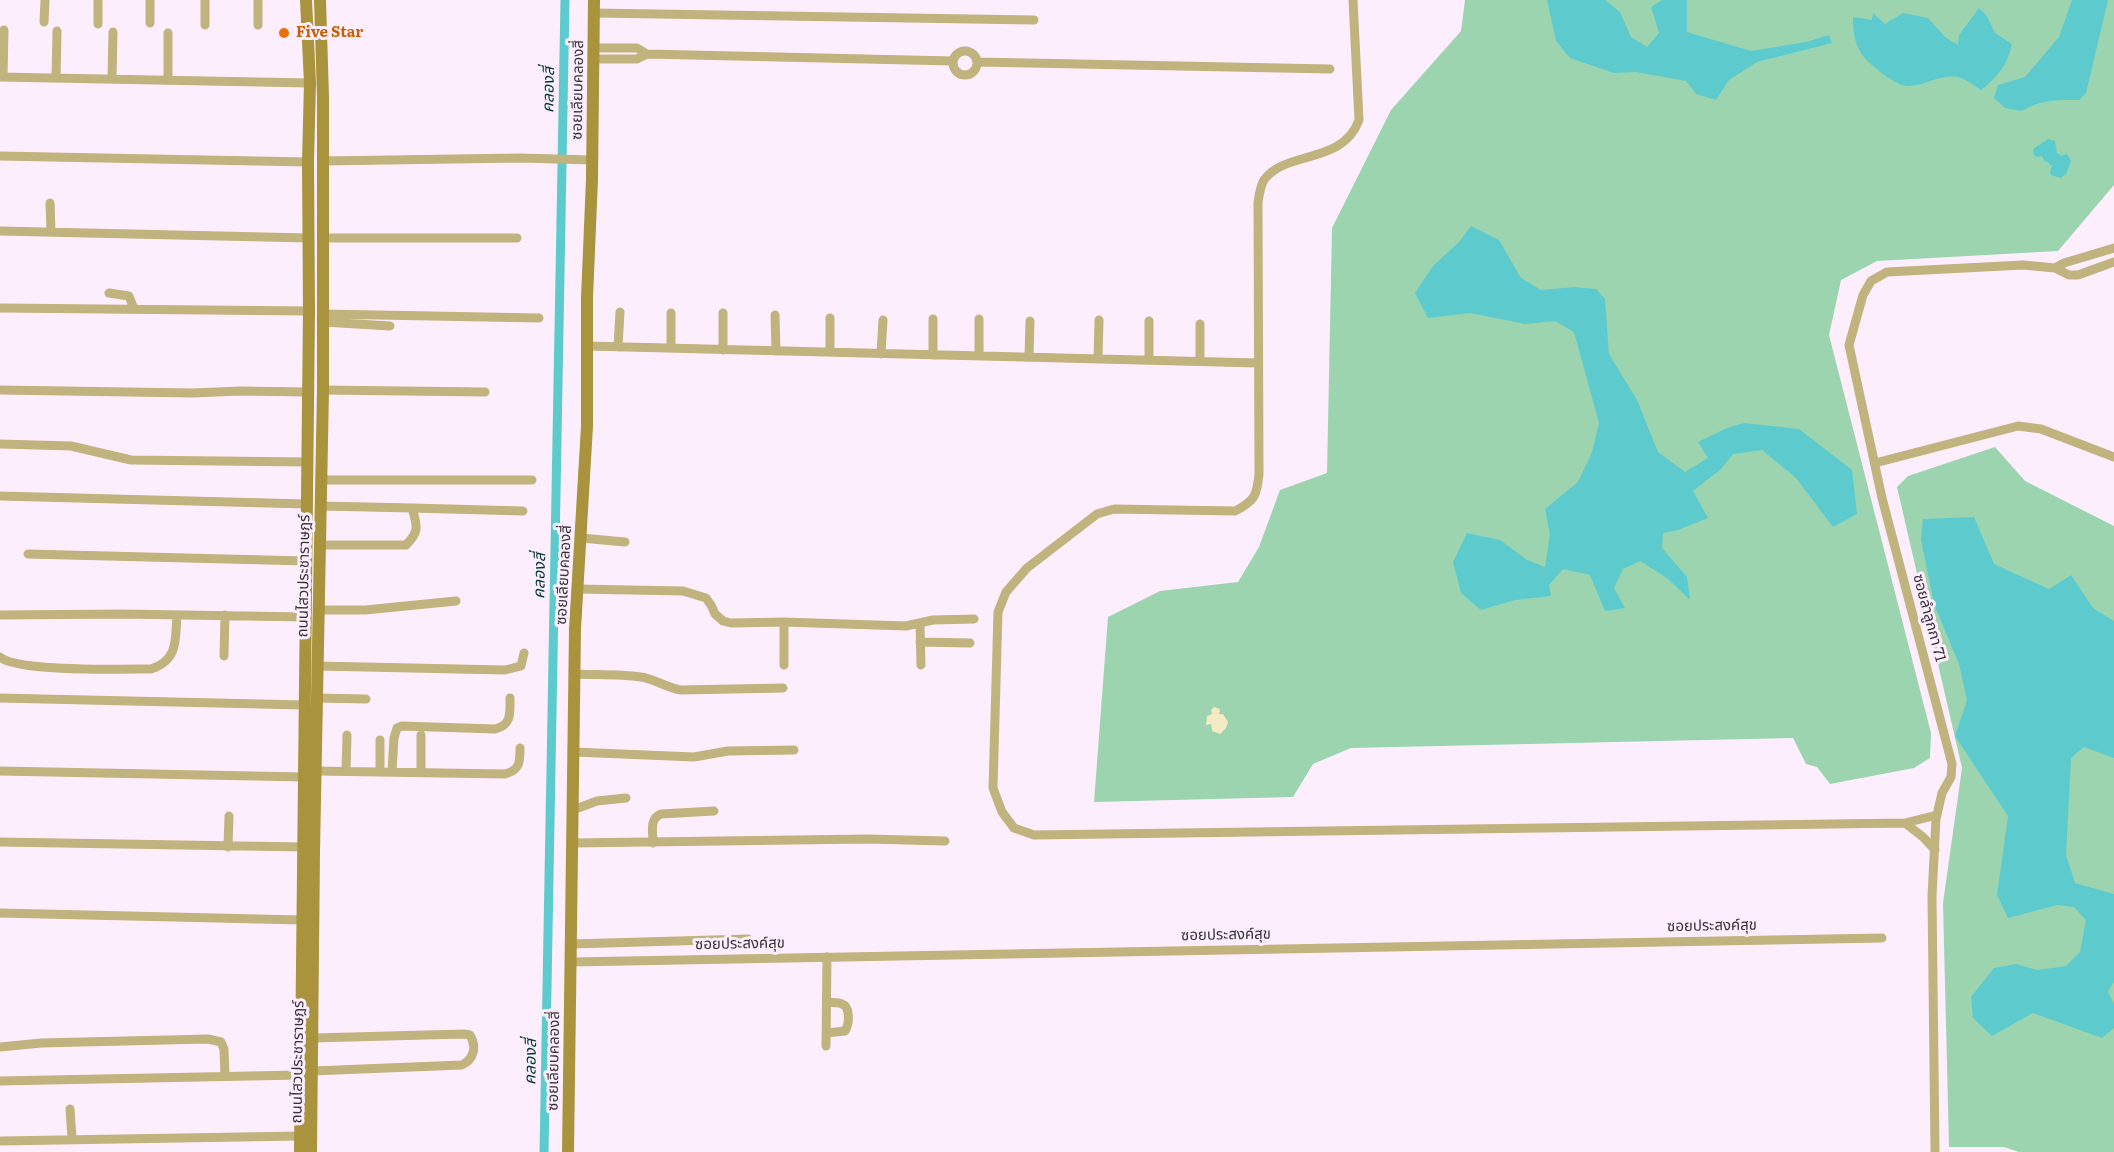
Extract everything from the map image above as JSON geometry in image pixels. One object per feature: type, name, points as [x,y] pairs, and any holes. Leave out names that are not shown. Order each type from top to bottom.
[{"type":"main road","name":"ถนนไสวประชาราษฎร์","points":[[300,1152],[306,1073],[313,1038],[317,666],[314,602],[306,561],[310,83],[306,0]]},
{"type":"main road","name":"ถนนไสวประชาราษฎร์","points":[[311,1152],[306,1073],[302,920],[305,617],[314,602],[320,545],[323,161],[320,0]]},
{"type":"main road","name":"ซอยเลียบคลองสี่","points":[[568,1152],[574,674],[587,426],[586,159],[594,6]]},
{"type":"street","points":[[44,22],[45,0]]},
{"type":"street","points":[[98,0],[98,24]]},
{"type":"street","points":[[150,0],[150,23]]},
{"type":"street","points":[[205,0],[205,25]]},
{"type":"street","points":[[258,0],[258,25]]},
{"type":"street","points":[[1353,0],[1359,120],[1355,132],[1335,148],[1274,171],[1263,181],[1258,203],[1259,474],[1257,493],[1248,505],[1235,511],[1138,508],[1114,509],[1097,514],[1027,568],[1006,592],[998,612],[993,788],[1002,812],[1014,828],[1034,835],[1905,823],[1937,815]]},
{"type":"street","points":[[594,6],[1034,20]]},
{"type":"street","points":[[4,30],[1,77],[310,83]]},
{"type":"street","points":[[56,78],[57,31]]},
{"type":"street","points":[[112,79],[113,32]]},
{"type":"street","points":[[168,33],[168,80]]},
{"type":"street","points":[[969,51],[978,62],[974,71],[965,75],[956,70],[953,61],[959,52],[969,51]]},
{"type":"street","points":[[593,53],[637,59],[647,54],[953,61]]},
{"type":"street","points":[[978,62],[1330,69]]},
{"type":"street","points":[[0,156],[308,162]]},
{"type":"street","points":[[323,161],[586,159]]},
{"type":"street","points":[[50,203],[51,231]]},
{"type":"street","points":[[0,231],[308,238]]},
{"type":"street","points":[[323,238],[517,238]]},
{"type":"street","points":[[2055,268],[2064,263],[2114,249]]},
{"type":"street","points":[[2099,254],[2103,266]]},
{"type":"street","name":"ซอยลำลูกกา 71","points":[[1935,1152],[1932,896],[1937,815],[1942,793],[1952,777],[1952,764],[1882,498],[1849,345],[1863,295],[1871,281],[1887,272],[2005,265],[2055,268],[2069,275],[2078,275],[2114,262]]},
{"type":"street","points":[[109,293],[129,296],[134,309]]},
{"type":"street","points":[[0,308],[309,312]]},
{"type":"street","points":[[618,347],[620,312]]},
{"type":"street","points":[[670,348],[671,313]]},
{"type":"street","points":[[723,313],[723,350]]},
{"type":"street","points":[[775,315],[776,351]]},
{"type":"street","points":[[323,318],[539,318]]},
{"type":"street","points":[[323,318],[390,326]]},
{"type":"street","points":[[830,318],[830,352]]},
{"type":"street","points":[[933,319],[933,355]]},
{"type":"street","points":[[979,319],[980,356]]},
{"type":"street","points":[[881,354],[883,320]]},
{"type":"street","points":[[1098,359],[1099,320]]},
{"type":"street","points":[[1029,357],[1030,321]]},
{"type":"street","points":[[1149,321],[1149,360]]},
{"type":"street","points":[[1200,324],[1200,362]]},
{"type":"street","points":[[588,346],[1258,363]]},
{"type":"street","points":[[0,390],[308,392]]},
{"type":"street","points":[[322,390],[485,392]]},
{"type":"street","points":[[1875,463],[2019,426],[2041,429],[2114,458]]},
{"type":"street","points":[[0,444],[71,446],[131,460],[307,462]]},
{"type":"street","points":[[320,480],[532,480]]},
{"type":"street","points":[[0,496],[306,504]]},
{"type":"street","points":[[320,506],[523,512]]},
{"type":"street","points":[[320,545],[406,545],[416,536],[417,525],[412,508]]},
{"type":"street","points":[[581,538],[625,542]]},
{"type":"street","points":[[28,554],[306,561]]},
{"type":"street","points":[[578,589],[683,591],[706,598],[715,614],[723,621],[745,624],[784,622],[906,626],[933,620],[974,618]]},
{"type":"street","points":[[314,602],[365,610],[456,601]]},
{"type":"street","points":[[0,615],[305,617]]},
{"type":"street","points":[[0,657],[27,665],[151,669],[162,666],[174,650],[177,615]]},
{"type":"street","points":[[224,656],[225,615]]},
{"type":"street","points":[[784,622],[784,665]]},
{"type":"street","points":[[920,623],[921,665]]},
{"type":"street","points":[[920,642],[970,643]]},
{"type":"street","points":[[317,666],[505,670],[521,666],[524,653]]},
{"type":"street","points":[[574,674],[640,677],[656,680],[671,689],[681,690],[783,688]]},
{"type":"street","points":[[0,698],[304,705]]},
{"type":"street","points":[[316,698],[366,699]]},
{"type":"street","points":[[392,771],[394,738],[397,728],[402,726],[501,728],[510,718],[510,698]]},
{"type":"street","points":[[346,771],[347,735]]},
{"type":"street","points":[[421,735],[421,772]]},
{"type":"street","points":[[380,740],[380,771]]},
{"type":"street","points":[[316,771],[506,774],[514,772],[518,766],[520,748]]},
{"type":"street","points":[[574,752],[694,757],[728,751],[794,750]]},
{"type":"street","points":[[0,771],[304,777]]},
{"type":"street","points":[[573,810],[597,801],[626,798]]},
{"type":"street","points":[[653,843],[653,824],[657,816],[714,811]]},
{"type":"street","points":[[228,847],[229,816]]},
{"type":"street","points":[[1905,823],[1935,850]]},
{"type":"street","points":[[573,843],[868,839],[945,841]]},
{"type":"street","points":[[0,842],[303,847]]},
{"type":"street","points":[[0,913],[302,920]]},
{"type":"street","name":"ซอยประสงค์สุข","points":[[571,962],[1882,938]]},
{"type":"street","points":[[571,944],[748,939]]},
{"type":"street","points":[[826,1046],[827,957]]},
{"type":"street","points":[[826,1002],[843,1004],[848,1014],[848,1027],[845,1031],[826,1034]]},
{"type":"street","points":[[0,1081],[225,1076],[462,1065],[471,1060],[474,1054],[470,1035],[464,1034],[313,1038]]},
{"type":"street","points":[[0,1047],[41,1043],[208,1039],[221,1042],[224,1049],[225,1076]]},
{"type":"street","points":[[70,1109],[72,1138]]},
{"type":"street","points":[[0,1141],[300,1136]]},
{"type":"green space","points":[[1465,0],[2114,0],[2114,185],[2058,251],[1877,261],[1841,280],[1829,335],[1931,733],[1930,758],[1914,768],[1830,784],[1817,767],[1806,764],[1793,738],[1351,748],[1313,764],[1293,797],[1094,802],[1108,617],[1160,591],[1238,582],[1259,547],[1280,490],[1327,473],[1332,228],[1391,110],[1461,31]]},
{"type":"green space","points":[[1995,447],[2025,481],[2114,526],[2114,1152],[2019,1152],[2004,1147],[1949,1147],[1943,903],[1962,768],[1897,487],[1908,476]]},
{"type":"sand","points":[[1214,707],[1220,709],[1219,714],[1223,714],[1228,722],[1220,734],[1212,731],[1211,724],[1206,725],[1207,716],[1212,714],[1211,710]]},
{"type":"water","points":[[1547,0],[1605,0],[1620,12],[1631,37],[1647,47],[1659,33],[1651,7],[1662,0],[1687,0],[1687,32],[1751,51],[1806,42],[1829,35],[1832,43],[1757,62],[1729,80],[1716,100],[1696,94],[1686,81],[1636,72],[1614,73],[1570,58],[1556,41]]},
{"type":"water","points":[[2072,0],[2108,0],[2086,93],[2079,100],[2043,102],[2022,111],[2005,108],[1994,98],[1998,85],[2025,77],[2059,37]]},
{"type":"water","points":[[1979,8],[1987,16],[1995,33],[2012,44],[2001,70],[1981,90],[1963,79],[1954,77],[1940,78],[1913,86],[1901,85],[1869,62],[1861,53],[1855,40],[1853,17],[1872,20],[1873,13],[1885,24],[1903,13],[1928,18],[1945,37],[1958,45],[1959,35]]},
{"type":"water","points":[[2048,139],[2055,141],[2057,153],[2061,156],[2067,154],[2071,161],[2066,174],[2061,178],[2051,175],[2052,165],[2044,161],[2042,156],[2034,155],[2033,149]]},
{"type":"water","points":[[1471,226],[1499,240],[1521,278],[1541,290],[1574,287],[1596,289],[1605,299],[1609,354],[1637,400],[1658,452],[1685,472],[1708,458],[1698,442],[1727,428],[1744,423],[1799,429],[1852,470],[1857,514],[1833,527],[1796,478],[1762,450],[1733,454],[1721,469],[1693,491],[1708,518],[1678,530],[1663,533],[1662,548],[1687,577],[1690,600],[1667,578],[1640,561],[1623,569],[1614,588],[1625,608],[1605,611],[1590,575],[1563,569],[1549,585],[1551,596],[1515,600],[1481,610],[1461,593],[1453,562],[1467,533],[1500,540],[1527,560],[1545,567],[1550,535],[1545,509],[1578,482],[1592,452],[1599,423],[1574,332],[1555,321],[1525,324],[1470,313],[1428,318],[1415,293],[1433,266],[1459,242]]},
{"type":"water","points":[[1974,517],[1994,564],[2049,589],[2071,575],[2093,608],[2114,621],[2114,758],[2084,747],[2071,758],[2066,855],[2075,883],[2114,894],[2114,982],[2108,991],[2114,1004],[2114,1028],[2102,1038],[2033,1013],[1992,1036],[1973,1018],[1971,997],[1994,968],[2016,964],[2037,970],[2066,966],[2080,952],[2086,920],[2074,907],[2057,905],[2008,918],[1997,895],[2008,816],[1955,736],[1967,700],[1959,664],[1934,604],[1921,540],[1923,519]]},
{"type":"waterway","name":"คลองสี่","points":[[544,1152],[565,0]]},
{"type":"place","name":"Five Star","points":[[284,33]]}]
